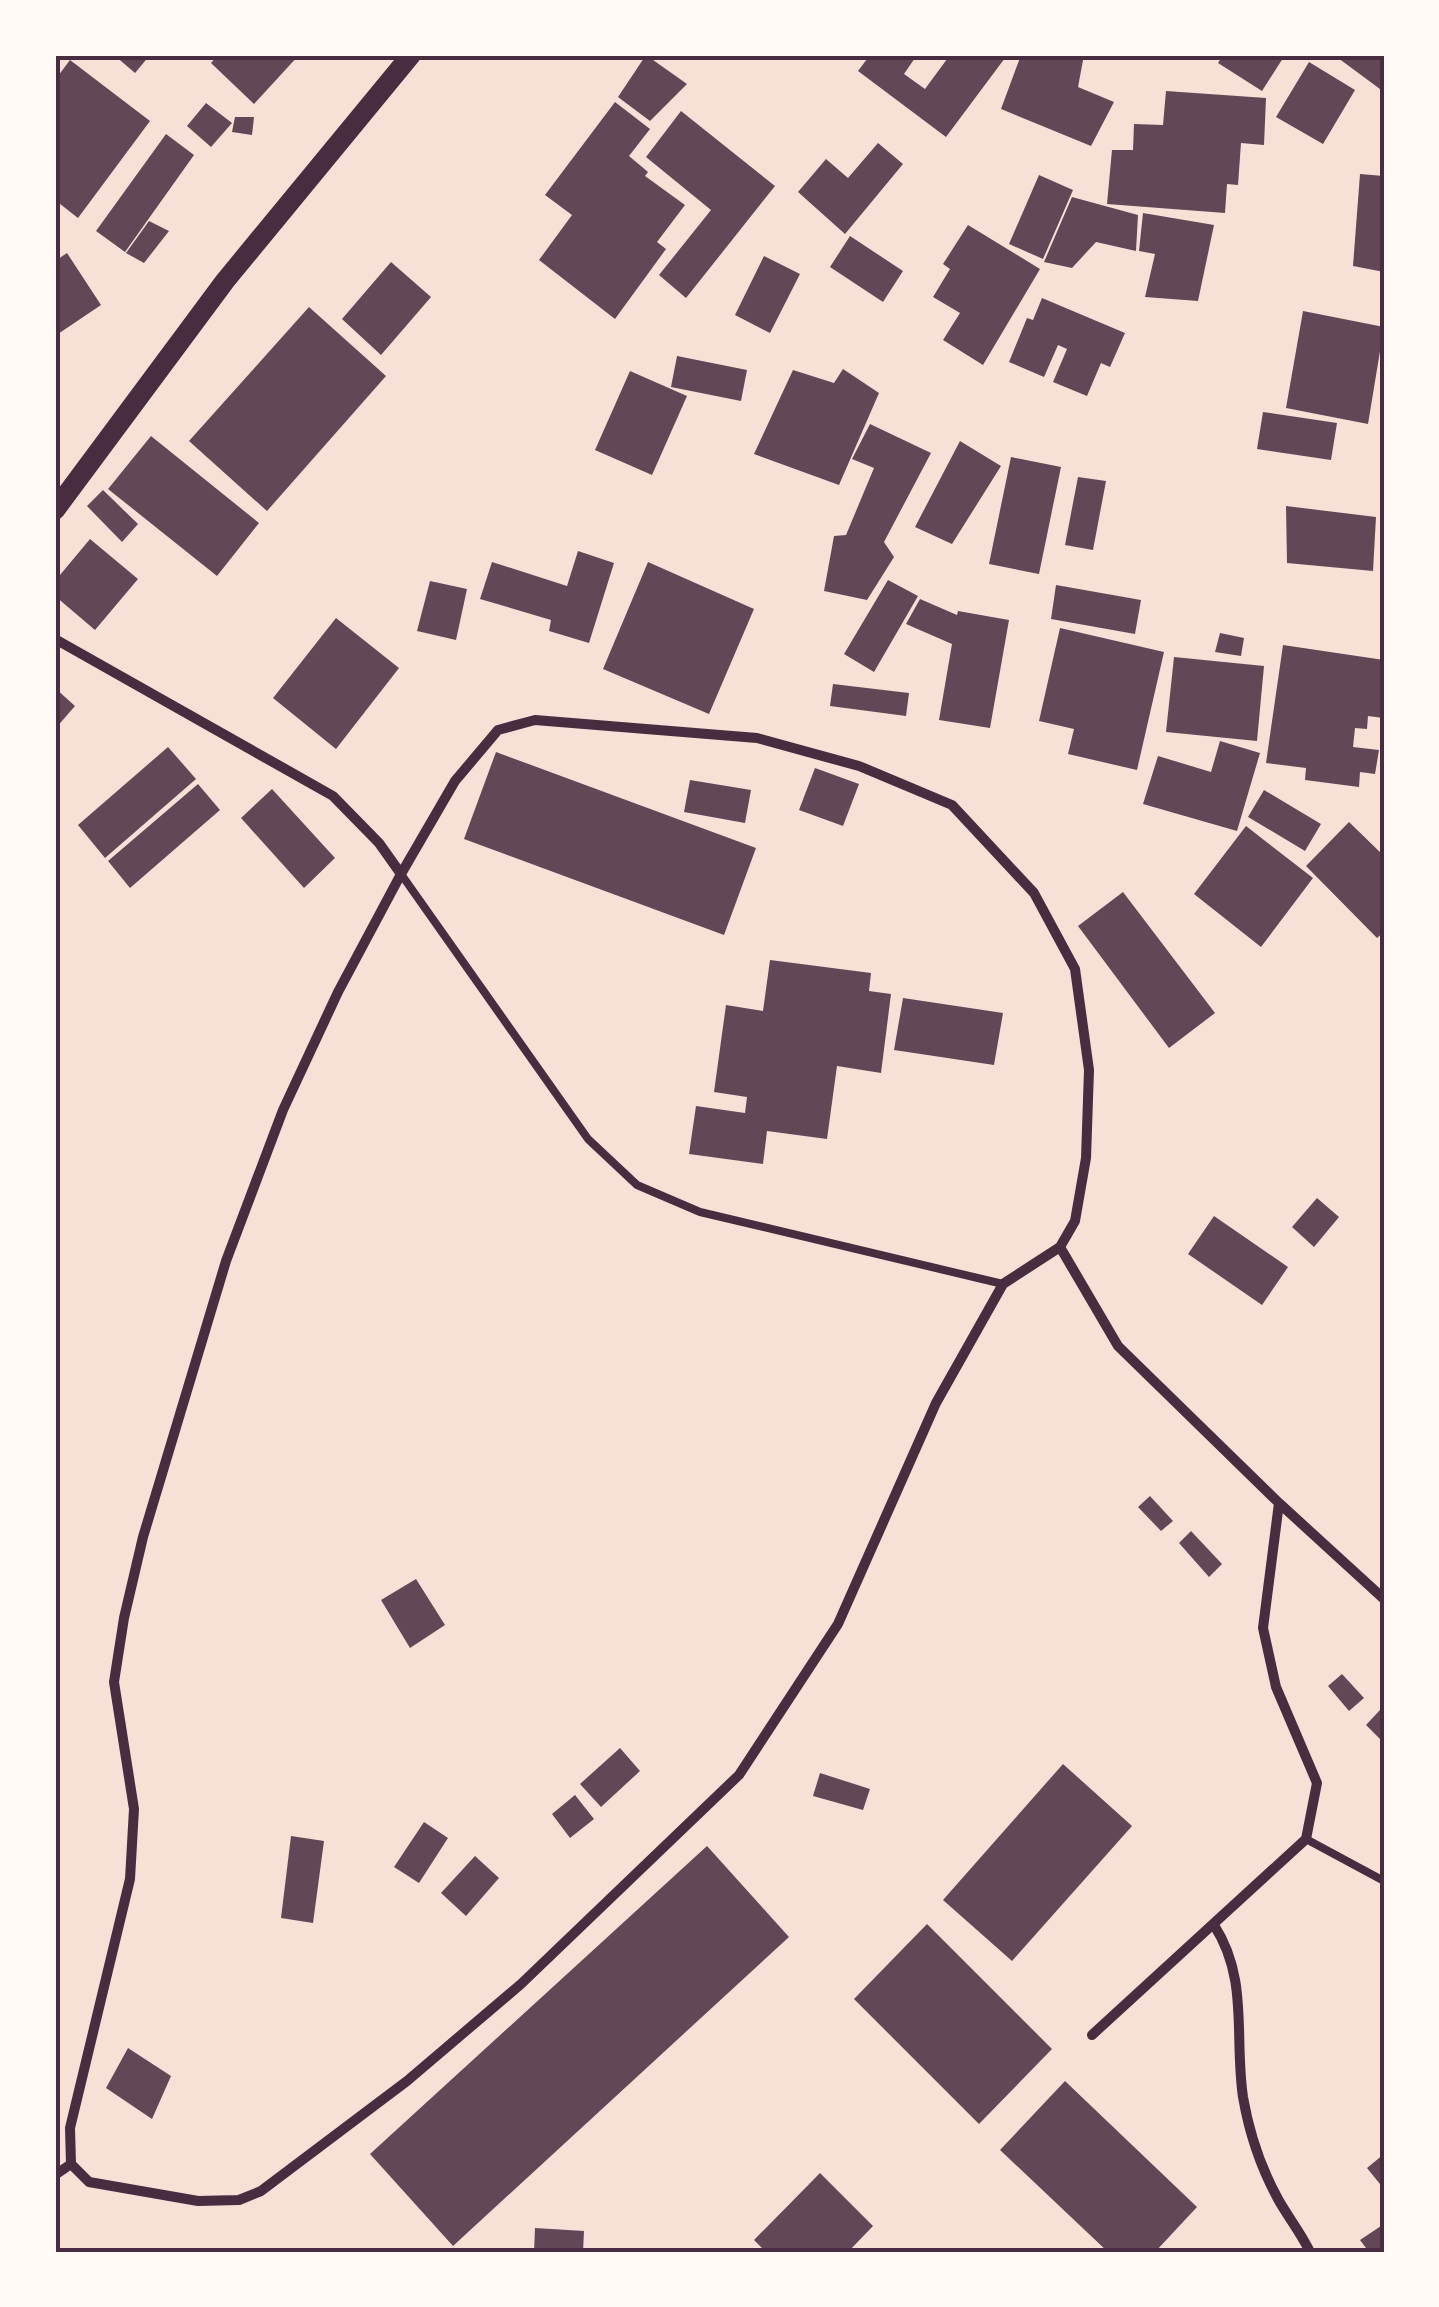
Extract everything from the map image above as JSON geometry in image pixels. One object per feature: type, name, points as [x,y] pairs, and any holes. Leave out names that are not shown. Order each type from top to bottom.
[{"type":"main road","points":[[55,510],[225,282],[411,55]]},
{"type":"street","points":[[55,639],[334,796],[379,843],[401,874]]},
{"type":"street","points":[[535,720],[756,738],[859,766],[952,805],[1034,893],[1074,969],[1089,1070],[1086,1158],[1075,1220],[1060,1247],[1003,1284],[936,1403],[838,1624],[739,1774],[547,1959],[407,2081],[261,2192],[239,2200],[198,2201],[89,2182],[79,2176],[71,2164],[70,2128],[130,1879],[134,1840],[134,1809],[114,1682],[143,1538],[226,1261],[283,1110],[338,992],[401,874],[455,781],[498,730],[535,720]]},
{"type":"street","points":[[1060,1247],[1118,1346],[1384,1599]]},
{"type":"street","points":[[1092,2035],[1306,1839],[1317,1783],[1276,1687],[1263,1628],[1279,1503]]},
{"type":"street","points":[[1214,1924],[1229,1948],[1238,1996],[1243,2095],[1257,2154],[1278,2200],[1310,2252]]},
{"type":"street","points":[[55,2175],[71,2164]]},
{"type":"lane","points":[[401,874],[588,1139],[637,1185],[700,1212],[1003,1284]]},
{"type":"lane","points":[[1306,1839],[1384,1882]]},
{"type":"building","points":[[114,55],[150,55],[135,73]]},
{"type":"building","points":[[218,55],[299,55],[254,104],[211,63]]},
{"type":"building","points":[[646,55],[687,84],[650,121],[618,97]]},
{"type":"building","points":[[870,55],[917,55],[904,74],[925,89],[950,55],[1005,58],[946,137],[858,71]]},
{"type":"building","points":[[1021,55],[1084,55],[1078,87],[1114,102],[1091,146],[1001,109]]},
{"type":"building","points":[[1223,55],[1285,55],[1262,91],[1218,63]]},
{"type":"building","points":[[1334,55],[1384,55],[1384,92]]},
{"type":"building","points":[[70,60],[150,121],[78,218],[55,200],[55,80]]},
{"type":"building","points":[[1309,62],[1355,90],[1323,144],[1276,117]]},
{"type":"building","points":[[1166,91],[1266,98],[1264,145],[1241,143],[1238,185],[1227,184],[1225,213],[1107,204],[1112,150],[1133,150],[1134,124],[1163,125]]},
{"type":"building","points":[[615,102],[650,129],[629,156],[648,172],[645,176],[685,205],[657,242],[666,249],[615,319],[539,260],[572,215],[545,195]]},
{"type":"building","points":[[206,103],[232,123],[211,147],[187,126]]},
{"type":"building","points":[[681,111],[775,186],[686,298],[659,275],[711,210],[646,157]]},
{"type":"building","points":[[235,117],[254,117],[252,135],[232,132]]},
{"type":"building","points":[[166,134],[194,155],[125,252],[96,231]]},
{"type":"building","points":[[878,143],[903,164],[845,234],[798,192],[826,159],[848,178]]},
{"type":"building","points":[[1360,174],[1384,176],[1384,272],[1353,266]]},
{"type":"building","points":[[1039,175],[1073,190],[1043,259],[1009,244]]},
{"type":"building","points":[[1072,197],[1138,215],[1136,251],[1096,242],[1072,268],[1044,262]]},
{"type":"building","points":[[1143,213],[1214,225],[1198,301],[1145,297],[1155,254],[1139,251]]},
{"type":"building","points":[[149,221],[169,231],[144,263],[126,253]]},
{"type":"building","points":[[968,225],[1040,269],[983,365],[943,340],[960,313],[933,297],[950,269],[943,264]]},
{"type":"building","points":[[850,236],[903,271],[883,302],[830,267]]},
{"type":"building","points":[[67,253],[101,305],[55,336],[55,261]]},
{"type":"building","points":[[764,256],[800,274],[770,333],[735,315]]},
{"type":"building","points":[[391,262],[431,297],[381,355],[342,319]]},
{"type":"building","points":[[1042,298],[1125,333],[1110,367],[1101,363],[1087,396],[1053,382],[1067,349],[1058,345],[1044,377],[1009,362],[1027,318],[1033,320]]},
{"type":"building","points":[[309,307],[386,376],[267,511],[189,441]]},
{"type":"building","points":[[1303,311],[1384,327],[1368,424],[1286,408]]},
{"type":"building","points":[[677,356],[747,370],[741,401],[671,387]]},
{"type":"building","points":[[843,369],[879,393],[839,485],[754,454],[793,370],[834,383]]},
{"type":"building","points":[[630,371],[687,396],[652,475],[595,450]]},
{"type":"building","points":[[1263,412],[1337,423],[1331,460],[1257,449]]},
{"type":"building","points":[[870,424],[931,453],[884,542],[894,557],[867,600],[824,591],[834,536],[846,535],[874,468],[852,459]]},
{"type":"building","points":[[151,436],[259,523],[217,576],[108,489]]},
{"type":"building","points":[[960,441],[1001,466],[952,544],[915,527]]},
{"type":"building","points":[[1011,457],[1061,467],[1039,574],[989,564]]},
{"type":"building","points":[[1078,477],[1106,481],[1093,550],[1065,545]]},
{"type":"building","points":[[103,490],[138,524],[122,542],[87,506]]},
{"type":"building","points":[[1286,506],[1376,517],[1373,571],[1287,563]]},
{"type":"building","points":[[90,539],[138,579],[95,630],[55,596],[55,581]]},
{"type":"building","points":[[578,551],[614,563],[589,643],[549,631],[551,620],[480,599],[492,562],[567,586]]},
{"type":"building","points":[[648,562],[754,609],[709,714],[603,669]]},
{"type":"building","points":[[888,580],[918,596],[874,672],[844,654]]},
{"type":"building","points":[[430,581],[467,589],[456,640],[417,631]]},
{"type":"building","points":[[1056,585],[1141,600],[1135,634],[1051,619]]},
{"type":"building","points":[[920,599],[957,615],[958,611],[1009,620],[990,728],[939,720],[952,644],[906,624]]},
{"type":"building","points":[[336,618],[399,668],[336,749],[273,698]]},
{"type":"building","points":[[1060,628],[1164,652],[1137,770],[1068,754],[1074,729],[1039,721]]},
{"type":"building","points":[[1220,633],[1244,638],[1241,656],[1215,652]]},
{"type":"building","points":[[1283,645],[1384,660],[1383,718],[1368,716],[1367,729],[1355,728],[1353,747],[1379,750],[1375,774],[1360,772],[1359,787],[1305,780],[1306,768],[1266,763]]},
{"type":"building","points":[[1174,657],[1264,666],[1257,741],[1166,732]]},
{"type":"building","points":[[833,684],[909,693],[906,716],[830,706]]},
{"type":"building","points":[[55,688],[75,706],[55,729]]},
{"type":"building","points":[[1220,741],[1260,753],[1237,831],[1143,804],[1158,756],[1211,772]]},
{"type":"building","points":[[168,747],[196,779],[105,858],[78,825]]},
{"type":"building","points":[[496,752],[756,848],[724,935],[464,839]]},
{"type":"building","points":[[815,768],[859,784],[843,826],[799,810]]},
{"type":"building","points":[[690,780],[751,790],[745,823],[684,812]]},
{"type":"building","points":[[198,784],[220,810],[130,888],[108,861]]},
{"type":"building","points":[[272,789],[335,858],[304,888],[241,818]]},
{"type":"building","points":[[1264,790],[1321,824],[1305,851],[1248,817]]},
{"type":"building","points":[[1349,822],[1384,856],[1384,932],[1377,938],[1306,866]]},
{"type":"building","points":[[1246,826],[1313,878],[1261,947],[1194,894]]},
{"type":"building","points":[[1123,892],[1215,1013],[1169,1048],[1078,926]]},
{"type":"building","points":[[770,960],[871,973],[869,991],[891,994],[881,1073],[837,1066],[827,1139],[767,1131],[763,1164],[689,1154],[696,1106],[745,1113],[747,1097],[714,1092],[726,1005],[763,1011]]},
{"type":"building","points":[[903,998],[1003,1013],[994,1065],[894,1050]]},
{"type":"building","points":[[1317,1198],[1339,1217],[1314,1247],[1292,1227]]},
{"type":"building","points":[[1214,1216],[1288,1267],[1262,1305],[1188,1254]]},
{"type":"building","points":[[1150,1496],[1173,1521],[1161,1531],[1138,1507]]},
{"type":"building","points":[[1191,1531],[1222,1564],[1209,1577],[1179,1543]]},
{"type":"building","points":[[416,1579],[445,1625],[410,1648],[381,1600]]},
{"type":"building","points":[[1342,1674],[1364,1698],[1349,1711],[1328,1686]]},
{"type":"building","points":[[1380,1710],[1384,1713],[1384,1743],[1366,1725]]},
{"type":"building","points":[[620,1748],[640,1771],[601,1807],[580,1784]]},
{"type":"building","points":[[1063,1764],[1132,1826],[1012,1961],[943,1900]]},
{"type":"building","points":[[820,1773],[870,1789],[863,1810],[813,1796]]},
{"type":"building","points":[[575,1795],[594,1819],[570,1838],[552,1814]]},
{"type":"building","points":[[424,1822],[448,1838],[419,1883],[394,1867]]},
{"type":"building","points":[[291,1836],[324,1841],[313,1923],[281,1918]]},
{"type":"building","points":[[707,1846],[789,1937],[453,2246],[370,2154]]},
{"type":"building","points":[[475,1856],[499,1878],[466,1916],[441,1893]]},
{"type":"building","points":[[927,1924],[1052,2049],[979,2124],[854,1999]]},
{"type":"building","points":[[128,2048],[171,2076],[152,2119],[106,2088]]},
{"type":"building","points":[[1065,2081],[1197,2207],[1155,2252],[1108,2252],[1000,2150]]},
{"type":"building","points":[[1384,2154],[1384,2189],[1367,2168]]},
{"type":"building","points":[[820,2173],[873,2226],[848,2252],[766,2252],[754,2240]]},
{"type":"building","points":[[1384,2224],[1384,2252],[1369,2252],[1360,2240]]},
{"type":"building","points":[[535,2228],[584,2231],[583,2252],[534,2252]]}]
